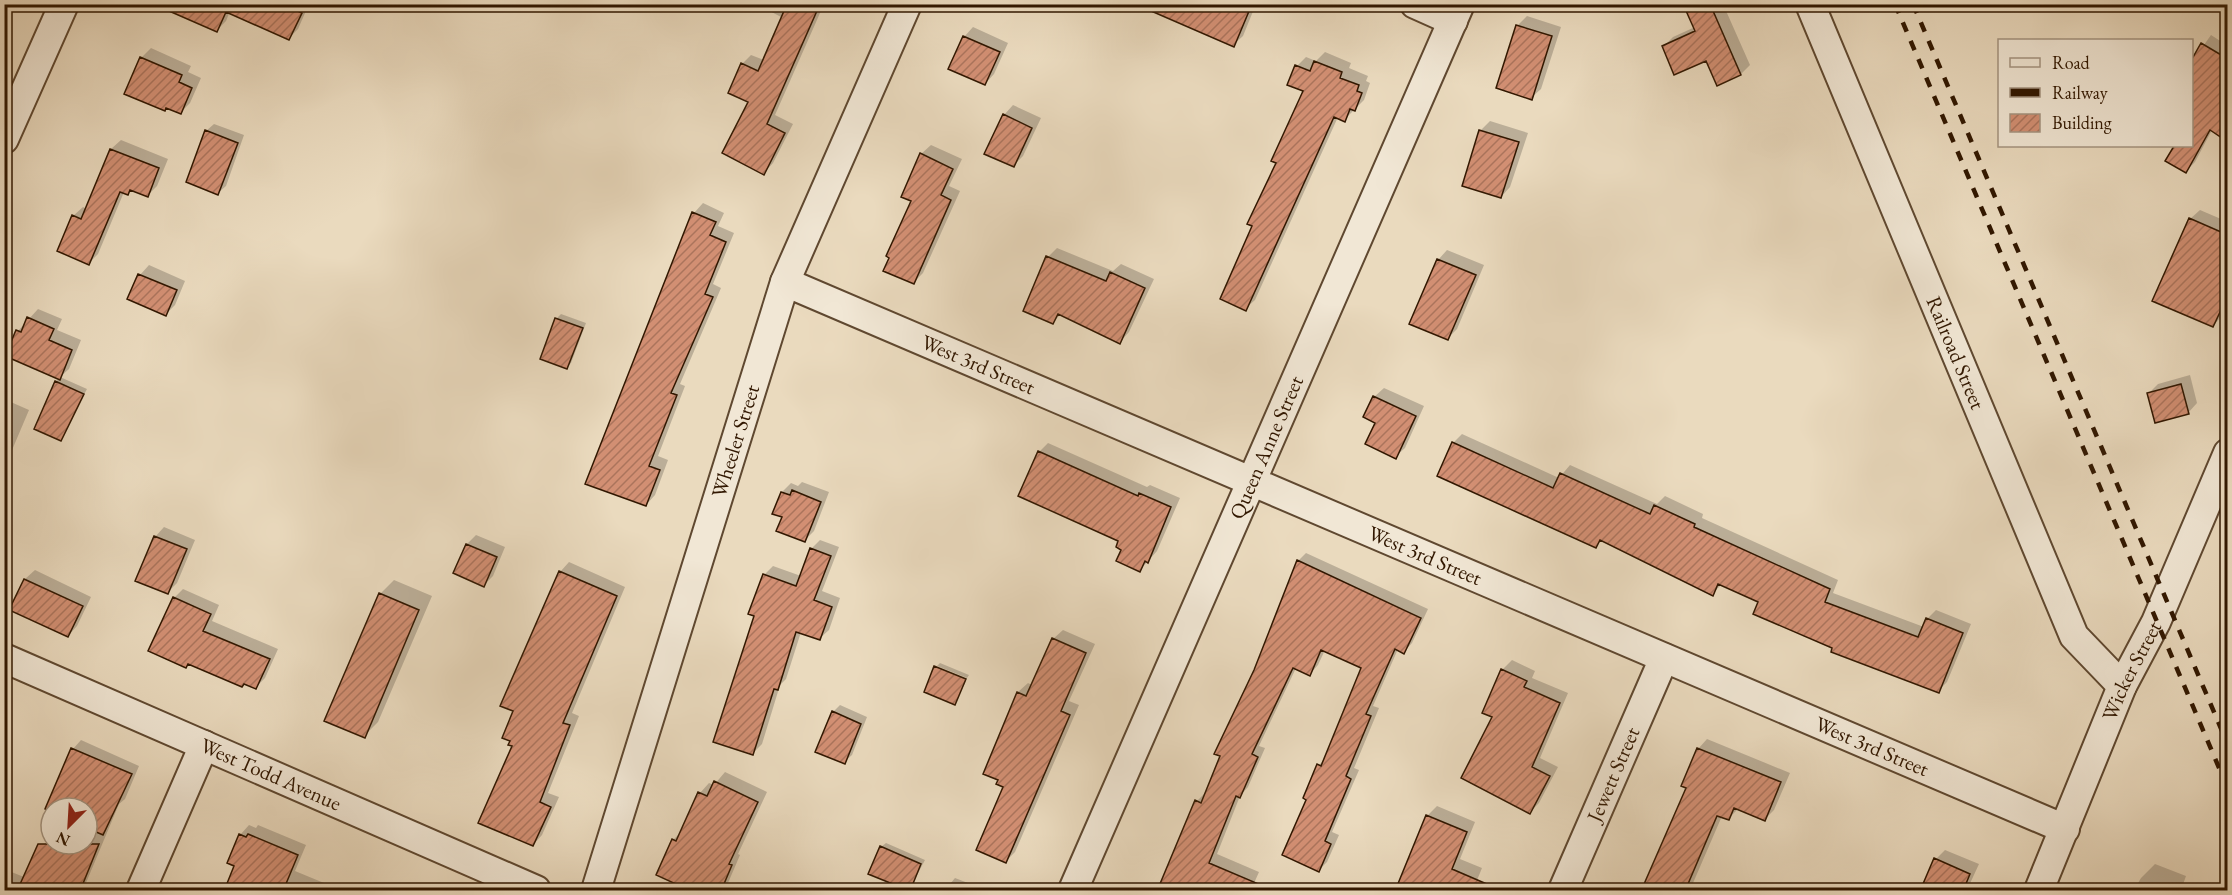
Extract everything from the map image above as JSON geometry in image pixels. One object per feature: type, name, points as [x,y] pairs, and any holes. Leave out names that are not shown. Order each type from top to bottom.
[{"type":"street","points":[[4,139],[64,4]]},
{"type":"street","name":"Wheeler Street","points":[[596,891],[785,282],[907,4]]},
{"type":"street","points":[[1415,4],[1456,13]]},
{"type":"street","name":"Railroad Street","points":[[1810,4],[2074,636],[2122,686]]},
{"type":"street","name":"Queen Anne Street","points":[[1073,891],[1456,13]]},
{"type":"street","name":"West 3rd Street","points":[[785,282],[2065,829]]},
{"type":"street","name":"Wicker Street","points":[[2039,891],[2122,686],[2156,622],[2228,453]]},
{"type":"street","name":"West Todd Avenue","points":[[4,658],[536,891]]},
{"type":"street","name":"Jewett Street","points":[[1563,891],[1664,658]]},
{"type":"street","points":[[141,891],[204,746]]},
{"type":"building","points":[[153,4],[283,4],[302,13],[289,40],[226,12],[217,32]]},
{"type":"building","points":[[787,4],[820,4],[767,124],[785,133],[764,175],[722,153],[748,102],[728,93],[741,63],[758,71]]},
{"type":"building","points":[[1135,4],[1252,4],[1234,47]]},
{"type":"building","points":[[1683,4],[1710,4],[1741,75],[1717,86],[1706,61],[1674,75],[1662,46],[1695,31]]},
{"type":"building","points":[[1516,25],[1552,36],[1532,100],[1496,88]]},
{"type":"building","points":[[963,36],[1000,52],[985,85],[948,69]]},
{"type":"building","points":[[2201,43],[2228,59],[2228,142],[2210,130],[2186,173],[2165,161],[2173,147],[2193,147],[2193,57]]},
{"type":"building","points":[[140,57],[182,75],[179,82],[192,88],[181,114],[166,108],[165,111],[124,94]]},
{"type":"building","points":[[1314,61],[1342,72],[1340,78],[1359,85],[1357,91],[1362,93],[1355,111],[1350,109],[1345,122],[1334,117],[1246,311],[1220,299],[1252,226],[1247,224],[1276,163],[1271,161],[1303,91],[1287,85],[1295,65],[1310,71]]},
{"type":"building","points":[[1003,114],[1032,128],[1014,167],[984,154]]},
{"type":"building","points":[[205,130],[238,143],[218,195],[186,182]]},
{"type":"building","points":[[1479,130],[1519,142],[1501,198],[1462,186]]},
{"type":"building","points":[[110,149],[159,168],[148,197],[130,190],[128,195],[120,192],[89,265],[57,251],[72,215],[81,219]]},
{"type":"building","points":[[920,153],[953,169],[941,195],[951,200],[914,284],[883,271],[889,258],[886,256],[911,201],[901,197]]},
{"type":"building","points":[[692,212],[716,222],[710,235],[726,242],[705,294],[713,297],[671,393],[677,395],[649,466],[660,470],[646,506],[585,484]]},
{"type":"building","points":[[2189,218],[2228,235],[2228,295],[2213,327],[2152,301]]},
{"type":"building","points":[[1046,256],[1106,281],[1110,272],[1145,288],[1120,344],[1058,314],[1053,324],[1023,311]]},
{"type":"building","points":[[1437,259],[1476,275],[1448,340],[1409,324]]},
{"type":"building","points":[[138,274],[177,290],[166,316],[127,299]]},
{"type":"building","points":[[27,317],[54,329],[49,340],[72,350],[60,380],[5,356],[16,330],[21,332]]},
{"type":"building","points":[[555,318],[583,328],[567,369],[540,359]]},
{"type":"building","points":[[55,381],[84,394],[61,441],[34,429]]},
{"type":"building","points":[[2181,384],[2189,414],[2155,423],[2147,393]]},
{"type":"building","points":[[1373,396],[1416,416],[1396,459],[1365,444],[1375,423],[1363,417]]},
{"type":"building","points":[[1452,442],[1553,488],[1560,473],[1650,514],[1654,505],[1695,524],[1694,527],[1830,589],[1825,602],[1918,637],[1926,618],[1963,633],[1939,693],[1831,652],[1832,648],[1753,614],[1758,602],[1718,584],[1713,596],[1600,540],[1596,548],[1437,476]]},
{"type":"building","points":[[1038,451],[1138,496],[1139,493],[1171,507],[1148,563],[1145,561],[1140,572],[1116,561],[1121,550],[1116,547],[1118,541],[1018,496]]},
{"type":"building","points":[[792,490],[821,502],[805,542],[776,531],[782,517],[772,514],[781,492],[790,495]]},
{"type":"building","points":[[154,536],[187,549],[168,594],[135,581]]},
{"type":"building","points":[[466,544],[497,557],[484,587],[453,573]]},
{"type":"building","points":[[810,548],[831,556],[814,600],[832,607],[820,640],[796,632],[778,690],[774,689],[753,755],[713,742],[754,616],[748,614],[763,574],[796,586]]},
{"type":"building","points":[[1297,560],[1421,618],[1404,654],[1395,649],[1366,714],[1371,716],[1346,776],[1351,779],[1325,841],[1331,844],[1319,872],[1282,855],[1306,800],[1303,798],[1317,764],[1321,766],[1361,668],[1321,650],[1310,676],[1293,668],[1252,754],[1258,757],[1240,798],[1236,796],[1209,863],[1275,891],[1157,891],[1195,800],[1201,803],[1220,756],[1214,754],[1254,670]]},
{"type":"building","points":[[559,571],[617,596],[563,723],[570,725],[540,802],[551,807],[533,846],[478,823],[512,746],[508,745],[510,741],[502,738],[513,711],[500,706]]},
{"type":"building","points":[[24,579],[83,606],[68,637],[9,610]]},
{"type":"building","points":[[379,593],[419,610],[365,738],[324,721]]},
{"type":"building","points":[[173,597],[211,614],[203,631],[270,659],[256,689],[244,684],[242,687],[188,664],[186,668],[148,651]]},
{"type":"building","points":[[1052,638],[1086,653],[1061,711],[1070,715],[1006,863],[976,850],[1003,787],[996,784],[998,780],[983,774],[1017,692],[1026,696]]},
{"type":"building","points":[[934,666],[966,679],[955,705],[924,692]]},
{"type":"building","points":[[1501,669],[1527,681],[1524,687],[1560,703],[1532,767],[1550,776],[1530,814],[1461,778],[1492,717],[1482,713]]},
{"type":"building","points":[[832,711],[861,724],[845,764],[815,752]]},
{"type":"building","points":[[71,748],[132,774],[103,835],[99,833],[99,796],[51,796]]},
{"type":"building","points":[[1697,748],[1781,782],[1765,821],[1734,808],[1729,820],[1717,816],[1685,891],[1641,891],[1686,788],[1681,786]]},
{"type":"building","points":[[714,781],[758,802],[729,864],[732,865],[721,891],[691,891],[656,875],[672,839],[676,841],[698,792],[707,796]]},
{"type":"building","points":[[1426,815],[1467,832],[1452,869],[1503,891],[1395,891]]},
{"type":"building","points":[[239,834],[246,837],[248,834],[298,855],[283,891],[224,891],[234,866],[227,863]]},
{"type":"building","points":[[38,844],[39,856],[94,856],[80,891],[17,891]]},
{"type":"building","points":[[880,846],[921,864],[910,891],[868,874]]},
{"type":"building","points":[[1934,858],[1970,874],[1963,891],[1920,891]]},
{"type":"railway","points":[[1895,4],[2228,789]]},
{"type":"railway","points":[[1913,4],[2228,745]]}]
